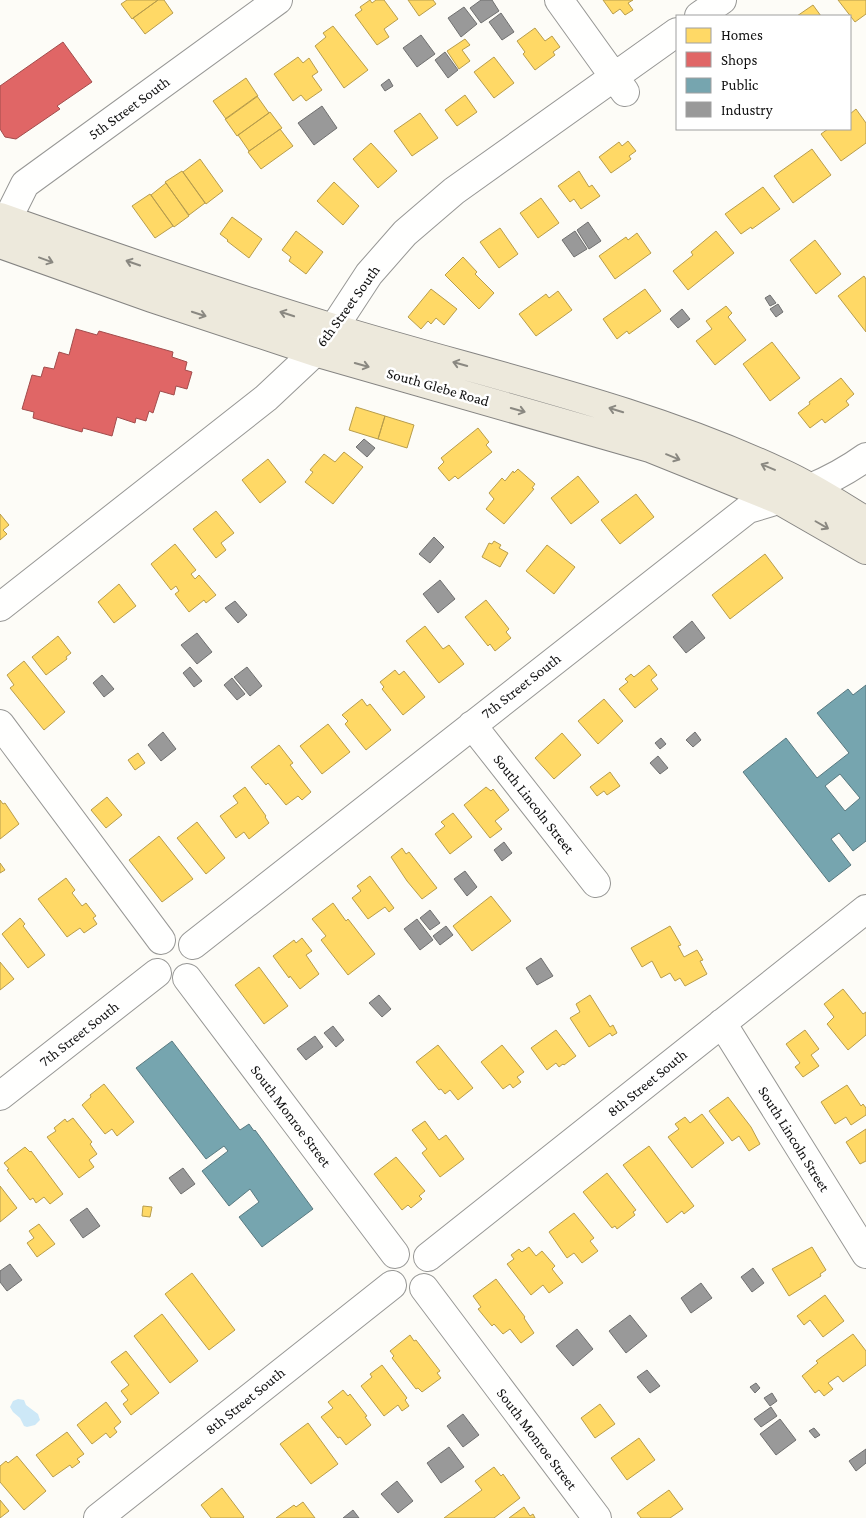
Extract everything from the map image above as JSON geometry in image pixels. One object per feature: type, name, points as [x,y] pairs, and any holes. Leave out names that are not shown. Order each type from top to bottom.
[{"type":"main road","name":"South Glebe Road","points":[[2,228],[169,276],[333,328],[664,425],[782,473],[812,488],[866,521]]},
{"type":"main road","name":"South Glebe Road","points":[[2,228],[152,298],[315,352],[650,448],[779,500],[866,550]]},
{"type":"street","name":"5th Street South","points":[[2,228],[25,184],[278,0]]},
{"type":"street","points":[[560,0],[620,84]]},
{"type":"street","points":[[700,15],[722,0]]},
{"type":"street","name":"6th Street South","points":[[0,607],[266,398],[315,352],[369,274],[405,233],[454,191],[620,84],[676,33]]},
{"type":"street","name":"7th Street South","points":[[193,945],[748,509],[812,488],[866,457]]},
{"type":"street","points":[[0,724],[162,940]]},
{"type":"street","name":"South Lincoln Street","points":[[472,725],[596,882]]},
{"type":"street","name":"8th Street South","points":[[428,1257],[866,909]]},
{"type":"street","points":[[175,937],[182,938],[193,945],[196,952],[196,967],[187,978],[181,981],[168,980],[157,973],[153,959],[154,952],[162,940],[175,937]]},
{"type":"street","name":"7th Street South","points":[[0,1096],[157,973]]},
{"type":"street","name":"South Monroe Street","points":[[187,978],[395,1254]]},
{"type":"street","name":"South Lincoln Street","points":[[722,1023],[866,1254]]},
{"type":"street","points":[[408,1249],[416,1250],[428,1257],[431,1271],[424,1288],[418,1292],[404,1293],[392,1285],[387,1272],[395,1254],[408,1249]]},
{"type":"street","name":"8th Street South","points":[[98,1518],[392,1285]]},
{"type":"street","name":"South Monroe Street","points":[[424,1288],[597,1518]]},
{"type":"water","points":[[18,1399],[24,1400],[26,1405],[38,1414],[40,1420],[35,1425],[24,1426],[20,1418],[13,1412],[10,1407],[13,1401]]},
{"type":"building: Homes","points":[[127,0],[158,0],[132,19],[121,4]]},
{"type":"building: Homes","points":[[158,0],[164,0],[173,13],[145,34],[133,18]]},
{"type":"building: Homes","points":[[370,0],[372,3],[376,0],[384,0],[398,19],[384,29],[389,37],[377,45],[355,15],[362,10],[360,7]]},
{"type":"building: Homes","points":[[408,0],[433,0],[436,4],[419,16]]},
{"type":"building: Homes","points":[[603,0],[633,0],[628,3],[633,10],[625,15],[620,9],[613,14]]},
{"type":"building: Homes","points":[[838,0],[866,0],[866,14],[855,22]]},
{"type":"building: Homes","points":[[813,5],[820,15],[798,15]]},
{"type":"building: Homes","points":[[333,26],[368,70],[344,88],[315,46],[326,37],[323,33]]},
{"type":"building: Homes","points":[[535,28],[545,41],[552,36],[560,47],[553,52],[555,55],[535,70],[523,54],[525,52],[517,41]]},
{"type":"building: Homes","points":[[465,39],[470,45],[462,50],[470,61],[459,69],[447,51]]},
{"type":"building: Homes","points":[[298,57],[303,63],[309,58],[318,72],[312,76],[322,90],[306,101],[301,95],[293,101],[274,74]]},
{"type":"building: Homes","points":[[494,57],[514,83],[494,98],[474,72]]},
{"type":"building: Homes","points":[[246,78],[258,96],[226,119],[213,101]]},
{"type":"building: Homes","points":[[465,95],[477,112],[457,126],[445,110]]},
{"type":"building: Homes","points":[[257,96],[269,113],[237,136],[225,119]]},
{"type":"building: Homes","points":[[856,109],[866,123],[866,143],[841,161],[821,134],[827,130],[851,130],[851,113]]},
{"type":"building: Homes","points":[[270,112],[282,128],[249,151],[238,135]]},
{"type":"building: Homes","points":[[420,113],[438,138],[412,156],[394,131]]},
{"type":"building: Homes","points":[[280,129],[293,146],[261,169],[248,152]]},
{"type":"building: Homes","points":[[628,141],[636,151],[629,156],[631,159],[611,173],[599,157],[619,142],[622,146]]},
{"type":"building: Homes","points":[[371,143],[397,171],[378,188],[353,159]]},
{"type":"building: Homes","points":[[812,149],[831,175],[793,203],[774,176]]},
{"type":"building: Homes","points":[[200,159],[223,191],[206,204],[183,172]]},
{"type":"building: Homes","points":[[182,171],[205,203],[189,215],[165,182]]},
{"type":"building: Homes","points":[[579,171],[589,187],[592,185],[600,196],[581,209],[574,199],[570,202],[558,186]]},
{"type":"building: Homes","points":[[334,182],[359,206],[343,225],[317,201]]},
{"type":"building: Homes","points":[[166,183],[189,216],[174,227],[151,195]]},
{"type":"building: Homes","points":[[763,187],[780,209],[752,229],[751,227],[741,234],[725,214]]},
{"type":"building: Homes","points":[[150,194],[173,226],[155,238],[132,206]]},
{"type":"building: Homes","points":[[541,198],[559,223],[538,238],[520,213]]},
{"type":"building: Homes","points":[[232,217],[262,239],[249,258],[220,234]]},
{"type":"building: Homes","points":[[500,228],[518,254],[499,268],[480,242]]},
{"type":"building: Homes","points":[[296,231],[323,252],[306,274],[289,261],[291,257],[282,250]]},
{"type":"building: Homes","points":[[716,231],[734,253],[688,290],[673,271],[693,255],[691,252]]},
{"type":"building: Homes","points":[[637,233],[651,253],[615,279],[599,256],[626,237],[628,240]]},
{"type":"building: Homes","points":[[815,240],[841,274],[816,294],[790,260]]},
{"type":"building: Homes","points":[[463,257],[477,272],[475,274],[494,293],[479,309],[445,275]]},
{"type":"building: Homes","points":[[864,276],[866,279],[866,332],[838,296]]},
{"type":"building: Homes","points":[[431,289],[457,309],[444,325],[436,318],[431,324],[428,321],[421,329],[408,317]]},
{"type":"building: Homes","points":[[645,289],[661,311],[629,334],[627,331],[617,339],[603,319]]},
{"type":"building: Homes","points":[[558,291],[572,310],[536,336],[519,314],[546,294],[549,298]]},
{"type":"building: Homes","points":[[726,306],[732,313],[728,317],[746,340],[715,365],[696,341],[712,329],[706,321]]},
{"type":"building: Homes","points":[[772,342],[800,378],[770,401],[743,364]]},
{"type":"building: Homes","points":[[841,378],[854,394],[846,401],[849,405],[825,423],[822,419],[810,428],[798,413],[810,404],[809,402]]},
{"type":"building: Homes","points":[[356,407],[385,416],[378,439],[349,430]]},
{"type":"building: Homes","points":[[385,416],[414,425],[407,448],[378,439]]},
{"type":"building: Homes","points":[[478,428],[489,442],[486,445],[492,452],[458,479],[455,476],[449,481],[438,468],[444,462],[441,458]]},
{"type":"building: Homes","points":[[344,452],[363,467],[333,504],[305,482],[313,472],[310,470],[324,454],[335,462]]},
{"type":"building: Homes","points":[[268,459],[286,482],[260,503],[242,480]]},
{"type":"building: Homes","points":[[518,469],[535,484],[532,488],[534,489],[504,524],[486,509],[494,499],[489,493],[502,478],[505,481],[513,471],[514,473]]},
{"type":"building: Homes","points":[[578,476],[599,502],[571,524],[551,498]]},
{"type":"building: Homes","points":[[636,494],[654,517],[620,544],[601,520]]},
{"type":"building: Homes","points":[[216,511],[234,533],[221,543],[226,550],[216,558],[193,529]]},
{"type":"building: Homes","points":[[0,514],[9,525],[3,530],[7,534],[0,540]]},
{"type":"building: Homes","points":[[494,541],[501,545],[499,548],[508,553],[500,567],[482,557],[489,543],[492,544]]},
{"type":"building: Homes","points":[[175,544],[196,570],[191,574],[195,579],[199,575],[216,595],[206,603],[204,600],[189,612],[175,594],[179,591],[176,586],[171,590],[151,564]]},
{"type":"building: Homes","points":[[547,545],[575,567],[554,594],[526,571]]},
{"type":"building: Homes","points":[[765,554],[783,578],[730,619],[712,595]]},
{"type":"building: Homes","points":[[119,584],[136,606],[114,623],[98,602]]},
{"type":"building: Homes","points":[[486,600],[509,629],[506,632],[511,638],[495,651],[490,644],[488,646],[465,617]]},
{"type":"building: Homes","points":[[425,626],[443,649],[449,645],[464,664],[439,683],[406,641]]},
{"type":"building: Homes","points":[[58,636],[71,653],[66,657],[67,659],[46,675],[32,657]]},
{"type":"building: Homes","points":[[24,661],[65,712],[44,730],[10,688],[14,685],[7,675]]},
{"type":"building: Homes","points":[[649,665],[657,675],[651,680],[658,689],[635,708],[619,689],[628,682],[625,679],[631,674],[634,677]]},
{"type":"building: Homes","points":[[395,670],[399,675],[404,671],[425,697],[403,715],[382,689],[384,687],[380,682]]},
{"type":"building: Homes","points":[[362,699],[367,706],[370,704],[391,730],[366,750],[345,724],[348,721],[342,715]]},
{"type":"building: Homes","points":[[604,699],[623,721],[598,744],[578,721]]},
{"type":"building: Homes","points":[[328,724],[350,752],[322,774],[300,746]]},
{"type":"building: Homes","points":[[562,733],[581,755],[554,779],[535,758]]},
{"type":"building: Homes","points":[[279,745],[293,763],[290,765],[311,792],[302,800],[298,796],[286,805],[268,783],[266,785],[251,767]]},
{"type":"building: Homes","points":[[138,753],[145,763],[135,770],[128,760]]},
{"type":"building: Homes","points":[[610,772],[620,786],[607,795],[604,791],[597,796],[590,787]]},
{"type":"building: Homes","points":[[245,787],[269,823],[249,839],[244,832],[236,838],[220,816],[238,803],[233,796]]},
{"type":"building: Homes","points":[[486,787],[491,791],[493,789],[509,810],[495,821],[502,829],[490,838],[464,805]]},
{"type":"building: Homes","points":[[107,797],[122,815],[106,828],[91,810]]},
{"type":"building: Homes","points":[[0,800],[3,804],[5,803],[19,824],[0,839]]},
{"type":"building: Homes","points":[[453,813],[472,837],[450,854],[435,834],[445,826],[441,822]]},
{"type":"building: Homes","points":[[197,822],[225,858],[206,874],[177,838]]},
{"type":"building: Homes","points":[[159,836],[193,879],[162,902],[129,860]]},
{"type":"building: Homes","points":[[402,848],[406,854],[409,852],[437,888],[422,899],[391,857]]},
{"type":"building: Homes","points":[[0,863],[5,870],[0,873]]},
{"type":"building: Homes","points":[[370,876],[394,908],[389,912],[385,907],[368,919],[352,898],[361,891],[357,886]]},
{"type":"building: Homes","points":[[66,878],[75,890],[72,893],[82,906],[86,903],[96,916],[93,918],[97,924],[84,933],[80,928],[67,937],[38,899]]},
{"type":"building: Homes","points":[[491,896],[511,921],[472,951],[453,926]]},
{"type":"building: Homes","points":[[333,903],[375,954],[348,975],[321,940],[326,936],[312,919]]},
{"type":"building: Homes","points":[[20,918],[25,924],[23,926],[45,955],[28,968],[2,934]]},
{"type":"building: Homes","points":[[670,926],[681,945],[678,946],[684,957],[697,950],[703,960],[700,961],[707,974],[685,986],[680,978],[675,981],[670,973],[661,978],[652,961],[642,967],[631,948]]},
{"type":"building: Homes","points":[[302,938],[312,951],[306,955],[319,974],[300,989],[290,976],[289,978],[273,956],[294,940],[296,943]]},
{"type":"building: Homes","points":[[0,962],[14,979],[0,990]]},
{"type":"building: Homes","points":[[259,967],[288,1006],[264,1024],[235,985]]},
{"type":"building: Homes","points":[[843,989],[863,1014],[866,1012],[866,1035],[848,1050],[827,1024],[834,1017],[824,1004]]},
{"type":"building: Homes","points":[[590,995],[610,1027],[613,1025],[617,1033],[612,1036],[610,1033],[589,1047],[570,1018],[580,1012],[576,1004]]},
{"type":"building: Homes","points":[[556,1030],[576,1056],[564,1065],[559,1067],[556,1063],[547,1070],[531,1048]]},
{"type":"building: Homes","points":[[805,1030],[819,1049],[811,1055],[819,1066],[803,1077],[795,1067],[800,1063],[786,1044]]},
{"type":"building: Homes","points":[[438,1045],[473,1088],[458,1100],[450,1090],[445,1094],[441,1089],[439,1090],[416,1062]]},
{"type":"building: Homes","points":[[502,1045],[524,1072],[517,1077],[521,1082],[513,1088],[510,1084],[503,1089],[481,1062]]},
{"type":"building: Homes","points":[[104,1084],[134,1122],[117,1136],[112,1129],[105,1134],[82,1105],[91,1097],[90,1095]]},
{"type":"building: Homes","points":[[847,1085],[861,1106],[863,1104],[866,1108],[866,1115],[851,1125],[846,1117],[835,1124],[821,1102]]},
{"type":"building: Homes","points":[[728,1097],[751,1127],[760,1144],[749,1151],[739,1136],[732,1141],[709,1111]]},
{"type":"building: Homes","points":[[702,1114],[724,1143],[692,1168],[668,1137],[679,1129],[675,1124],[685,1117],[690,1123]]},
{"type":"building: Homes","points":[[73,1118],[92,1142],[90,1144],[97,1154],[89,1160],[94,1167],[79,1178],[47,1137],[56,1131],[54,1128],[65,1119],[67,1122]]},
{"type":"building: Homes","points":[[425,1121],[439,1140],[446,1135],[464,1159],[440,1177],[422,1153],[427,1149],[412,1130]]},
{"type":"building: Homes","points":[[866,1129],[866,1161],[860,1164],[846,1142]]},
{"type":"building: Homes","points":[[649,1146],[694,1206],[684,1214],[682,1211],[667,1223],[623,1165]]},
{"type":"building: Homes","points":[[25,1147],[31,1151],[63,1194],[50,1204],[44,1197],[36,1203],[33,1198],[30,1200],[7,1170],[9,1169],[4,1163]]},
{"type":"building: Homes","points":[[396,1157],[425,1191],[419,1196],[422,1199],[411,1208],[408,1205],[402,1210],[374,1174]]},
{"type":"building: Homes","points":[[607,1173],[636,1210],[633,1212],[635,1215],[617,1229],[615,1226],[612,1228],[583,1192]]},
{"type":"building: Homes","points":[[0,1186],[17,1208],[0,1222]]},
{"type":"building: Homes","points":[[143,1206],[152,1207],[150,1217],[142,1216]]},
{"type":"building: Homes","points":[[574,1213],[594,1238],[590,1241],[598,1251],[582,1263],[574,1253],[567,1258],[549,1232]]},
{"type":"building: Homes","points":[[39,1224],[55,1244],[37,1257],[27,1243],[34,1238],[29,1231]]},
{"type":"building: Homes","points":[[529,1247],[536,1256],[542,1251],[555,1266],[552,1269],[563,1283],[549,1293],[543,1285],[531,1295],[507,1264],[514,1259],[511,1255],[519,1249],[522,1252]]},
{"type":"building: Homes","points":[[812,1247],[826,1270],[820,1274],[821,1276],[789,1296],[772,1269]]},
{"type":"building: Homes","points":[[192,1273],[235,1330],[209,1350],[165,1294]]},
{"type":"building: Homes","points":[[496,1279],[525,1317],[534,1333],[521,1343],[510,1329],[503,1334],[494,1324],[492,1326],[478,1309],[481,1307],[473,1296]]},
{"type":"building: Homes","points":[[825,1295],[844,1321],[823,1337],[810,1320],[804,1325],[797,1316]]},
{"type":"building: Homes","points":[[162,1314],[198,1361],[170,1383],[134,1336]]},
{"type":"building: Homes","points":[[853,1334],[866,1351],[866,1365],[843,1382],[838,1376],[828,1383],[833,1389],[824,1396],[819,1390],[815,1393],[802,1376],[818,1363],[816,1361]]},
{"type":"building: Homes","points":[[410,1335],[440,1371],[437,1373],[441,1378],[422,1392],[418,1388],[416,1389],[392,1358],[394,1356],[390,1351]]},
{"type":"building: Homes","points":[[126,1351],[159,1393],[131,1415],[123,1404],[128,1400],[121,1391],[129,1385],[111,1362]]},
{"type":"building: Homes","points":[[382,1365],[407,1398],[405,1400],[409,1406],[402,1411],[398,1405],[384,1416],[361,1386],[372,1377],[370,1374]]},
{"type":"building: Homes","points":[[343,1390],[348,1396],[350,1394],[367,1416],[365,1417],[371,1425],[346,1445],[321,1417],[333,1408],[328,1402]]},
{"type":"building: Homes","points":[[106,1402],[121,1422],[114,1428],[117,1432],[110,1438],[106,1433],[92,1444],[77,1425]]},
{"type":"building: Homes","points":[[600,1404],[615,1424],[595,1438],[581,1418]]},
{"type":"building: Homes","points":[[308,1423],[338,1464],[311,1484],[280,1444]]},
{"type":"building: Homes","points":[[67,1432],[84,1454],[77,1459],[80,1462],[72,1468],[70,1465],[53,1477],[36,1455]]},
{"type":"building: Homes","points":[[639,1438],[655,1460],[627,1480],[611,1458]]},
{"type":"building: Homes","points":[[17,1456],[46,1491],[24,1510],[0,1482],[0,1466]]},
{"type":"building: Homes","points":[[494,1467],[501,1476],[503,1474],[520,1498],[494,1518],[444,1518],[482,1490],[475,1481]]},
{"type":"building: Homes","points":[[222,1488],[243,1518],[211,1518],[201,1505]]},
{"type":"building: Homes","points":[[669,1490],[683,1509],[670,1518],[641,1518],[637,1513]]},
{"type":"building: Homes","points":[[0,1500],[9,1511],[0,1518]]},
{"type":"building: Homes","points":[[303,1502],[315,1518],[276,1518],[294,1505],[296,1507]]},
{"type":"building: Homes","points":[[524,1507],[530,1516],[533,1514],[535,1518],[509,1518]]},
{"type":"building: Shops","points":[[63,42],[92,82],[57,106],[60,109],[16,139],[5,137],[0,129],[0,86]]},
{"type":"building: Shops","points":[[76,329],[97,335],[99,331],[173,352],[172,357],[187,362],[185,370],[192,372],[187,389],[176,386],[174,395],[160,391],[153,413],[149,411],[146,421],[136,418],[135,423],[117,417],[112,436],[83,428],[82,432],[33,418],[34,412],[22,409],[32,375],[41,377],[44,367],[54,369],[59,352],[69,355]]},
{"type":"building: Public","points":[[866,685],[866,841],[853,851],[839,833],[831,839],[851,865],[829,882],[743,772],[786,738],[817,778],[849,753],[817,713],[848,689],[853,695]],"holes":[[[840,774],[860,798],[845,811],[825,786]]]},
{"type":"building: Public","points":[[172,1041],[240,1130],[249,1124],[255,1130],[313,1209],[262,1247],[239,1217],[259,1202],[250,1189],[229,1206],[202,1171],[228,1151],[224,1146],[206,1159],[136,1068]]},
{"type":"building: Industry","points":[[481,0],[492,0],[499,11],[481,23],[470,8]]},
{"type":"building: Industry","points":[[464,7],[477,24],[461,37],[448,18]]},
{"type":"building: Industry","points":[[501,13],[514,32],[502,40],[489,22]]},
{"type":"building: Industry","points":[[421,35],[435,54],[417,67],[403,48]]},
{"type":"building: Industry","points":[[445,52],[458,70],[448,78],[435,60]]},
{"type":"building: Industry","points":[[389,79],[393,86],[385,91],[381,85]]},
{"type":"building: Industry","points":[[322,106],[337,128],[314,145],[298,123]]},
{"type":"building: Industry","points":[[588,222],[601,241],[589,249],[577,230]]},
{"type":"building: Industry","points":[[575,231],[587,249],[574,257],[562,240]]},
{"type":"building: Industry","points":[[770,295],[776,303],[770,306],[765,298]]},
{"type":"building: Industry","points":[[778,304],[783,312],[776,317],[770,309]]},
{"type":"building: Industry","points":[[682,309],[690,319],[678,328],[670,319]]},
{"type":"building: Industry","points":[[364,439],[375,448],[367,457],[356,447]]},
{"type":"building: Industry","points":[[434,537],[444,547],[430,563],[419,554]]},
{"type":"building: Industry","points":[[440,580],[455,599],[438,613],[423,594]]},
{"type":"building: Industry","points":[[235,601],[247,615],[238,623],[225,608]]},
{"type":"building: Industry","points":[[692,621],[705,638],[686,653],[673,637]]},
{"type":"building: Industry","points":[[197,633],[212,652],[197,664],[181,645]]},
{"type":"building: Industry","points":[[190,667],[202,681],[194,687],[183,673]]},
{"type":"building: Industry","points":[[247,667],[262,686],[250,696],[234,677]]},
{"type":"building: Industry","points":[[102,675],[114,689],[104,697],[93,683]]},
{"type":"building: Industry","points":[[232,678],[245,694],[237,700],[224,685]]},
{"type":"building: Industry","points":[[163,732],[176,749],[161,761],[148,745]]},
{"type":"building: Industry","points":[[695,732],[701,740],[693,747],[686,740]]},
{"type":"building: Industry","points":[[661,738],[666,744],[660,749],[655,743]]},
{"type":"building: Industry","points":[[658,756],[668,768],[660,774],[650,763]]},
{"type":"building: Industry","points":[[504,842],[512,853],[502,861],[494,850]]},
{"type":"building: Industry","points":[[465,871],[477,887],[467,896],[454,879]]},
{"type":"building: Industry","points":[[430,910],[440,923],[430,930],[420,918]]},
{"type":"building: Industry","points":[[417,919],[433,940],[420,950],[404,929]]},
{"type":"building: Industry","points":[[446,926],[453,935],[440,945],[433,936]]},
{"type":"building: Industry","points":[[541,958],[553,976],[537,985],[526,968]]},
{"type":"building: Industry","points":[[379,995],[391,1009],[382,1017],[369,1003]]},
{"type":"building: Industry","points":[[333,1026],[344,1040],[336,1047],[324,1033]]},
{"type":"building: Industry","points":[[315,1036],[323,1047],[306,1060],[297,1049]]},
{"type":"building: Industry","points":[[183,1168],[195,1184],[181,1194],[169,1178]]},
{"type":"building: Industry","points":[[87,1208],[100,1226],[83,1238],[70,1220]]},
{"type":"building: Industry","points":[[10,1264],[22,1280],[7,1291],[0,1282],[0,1271]]},
{"type":"building: Industry","points":[[753,1268],[764,1283],[752,1292],[741,1277]]},
{"type":"building: Industry","points":[[701,1283],[712,1298],[691,1313],[681,1298]]},
{"type":"building: Industry","points":[[630,1315],[647,1336],[626,1353],[609,1331]]},
{"type":"building: Industry","points":[[577,1329],[593,1349],[573,1366],[556,1346]]},
{"type":"building: Industry","points":[[647,1370],[660,1386],[650,1393],[637,1377]]},
{"type":"building: Industry","points":[[756,1383],[760,1388],[755,1393],[750,1387]]},
{"type":"building: Industry","points":[[772,1393],[777,1401],[770,1406],[764,1398]]},
{"type":"building: Industry","points":[[771,1407],[777,1416],[761,1427],[754,1419]]},
{"type":"building: Industry","points":[[463,1414],[479,1435],[463,1447],[447,1426]]},
{"type":"building: Industry","points":[[780,1419],[796,1440],[776,1455],[760,1434]]},
{"type":"building: Industry","points":[[814,1428],[820,1435],[815,1438],[809,1431]]},
{"type":"building: Industry","points":[[449,1447],[464,1467],[441,1483],[427,1463]]},
{"type":"building: Industry","points":[[866,1449],[866,1463],[856,1471],[849,1461]]},
{"type":"building: Industry","points":[[397,1481],[413,1501],[398,1513],[381,1494]]},
{"type":"building: Industry","points":[[353,1510],[359,1518],[343,1518]]}]
